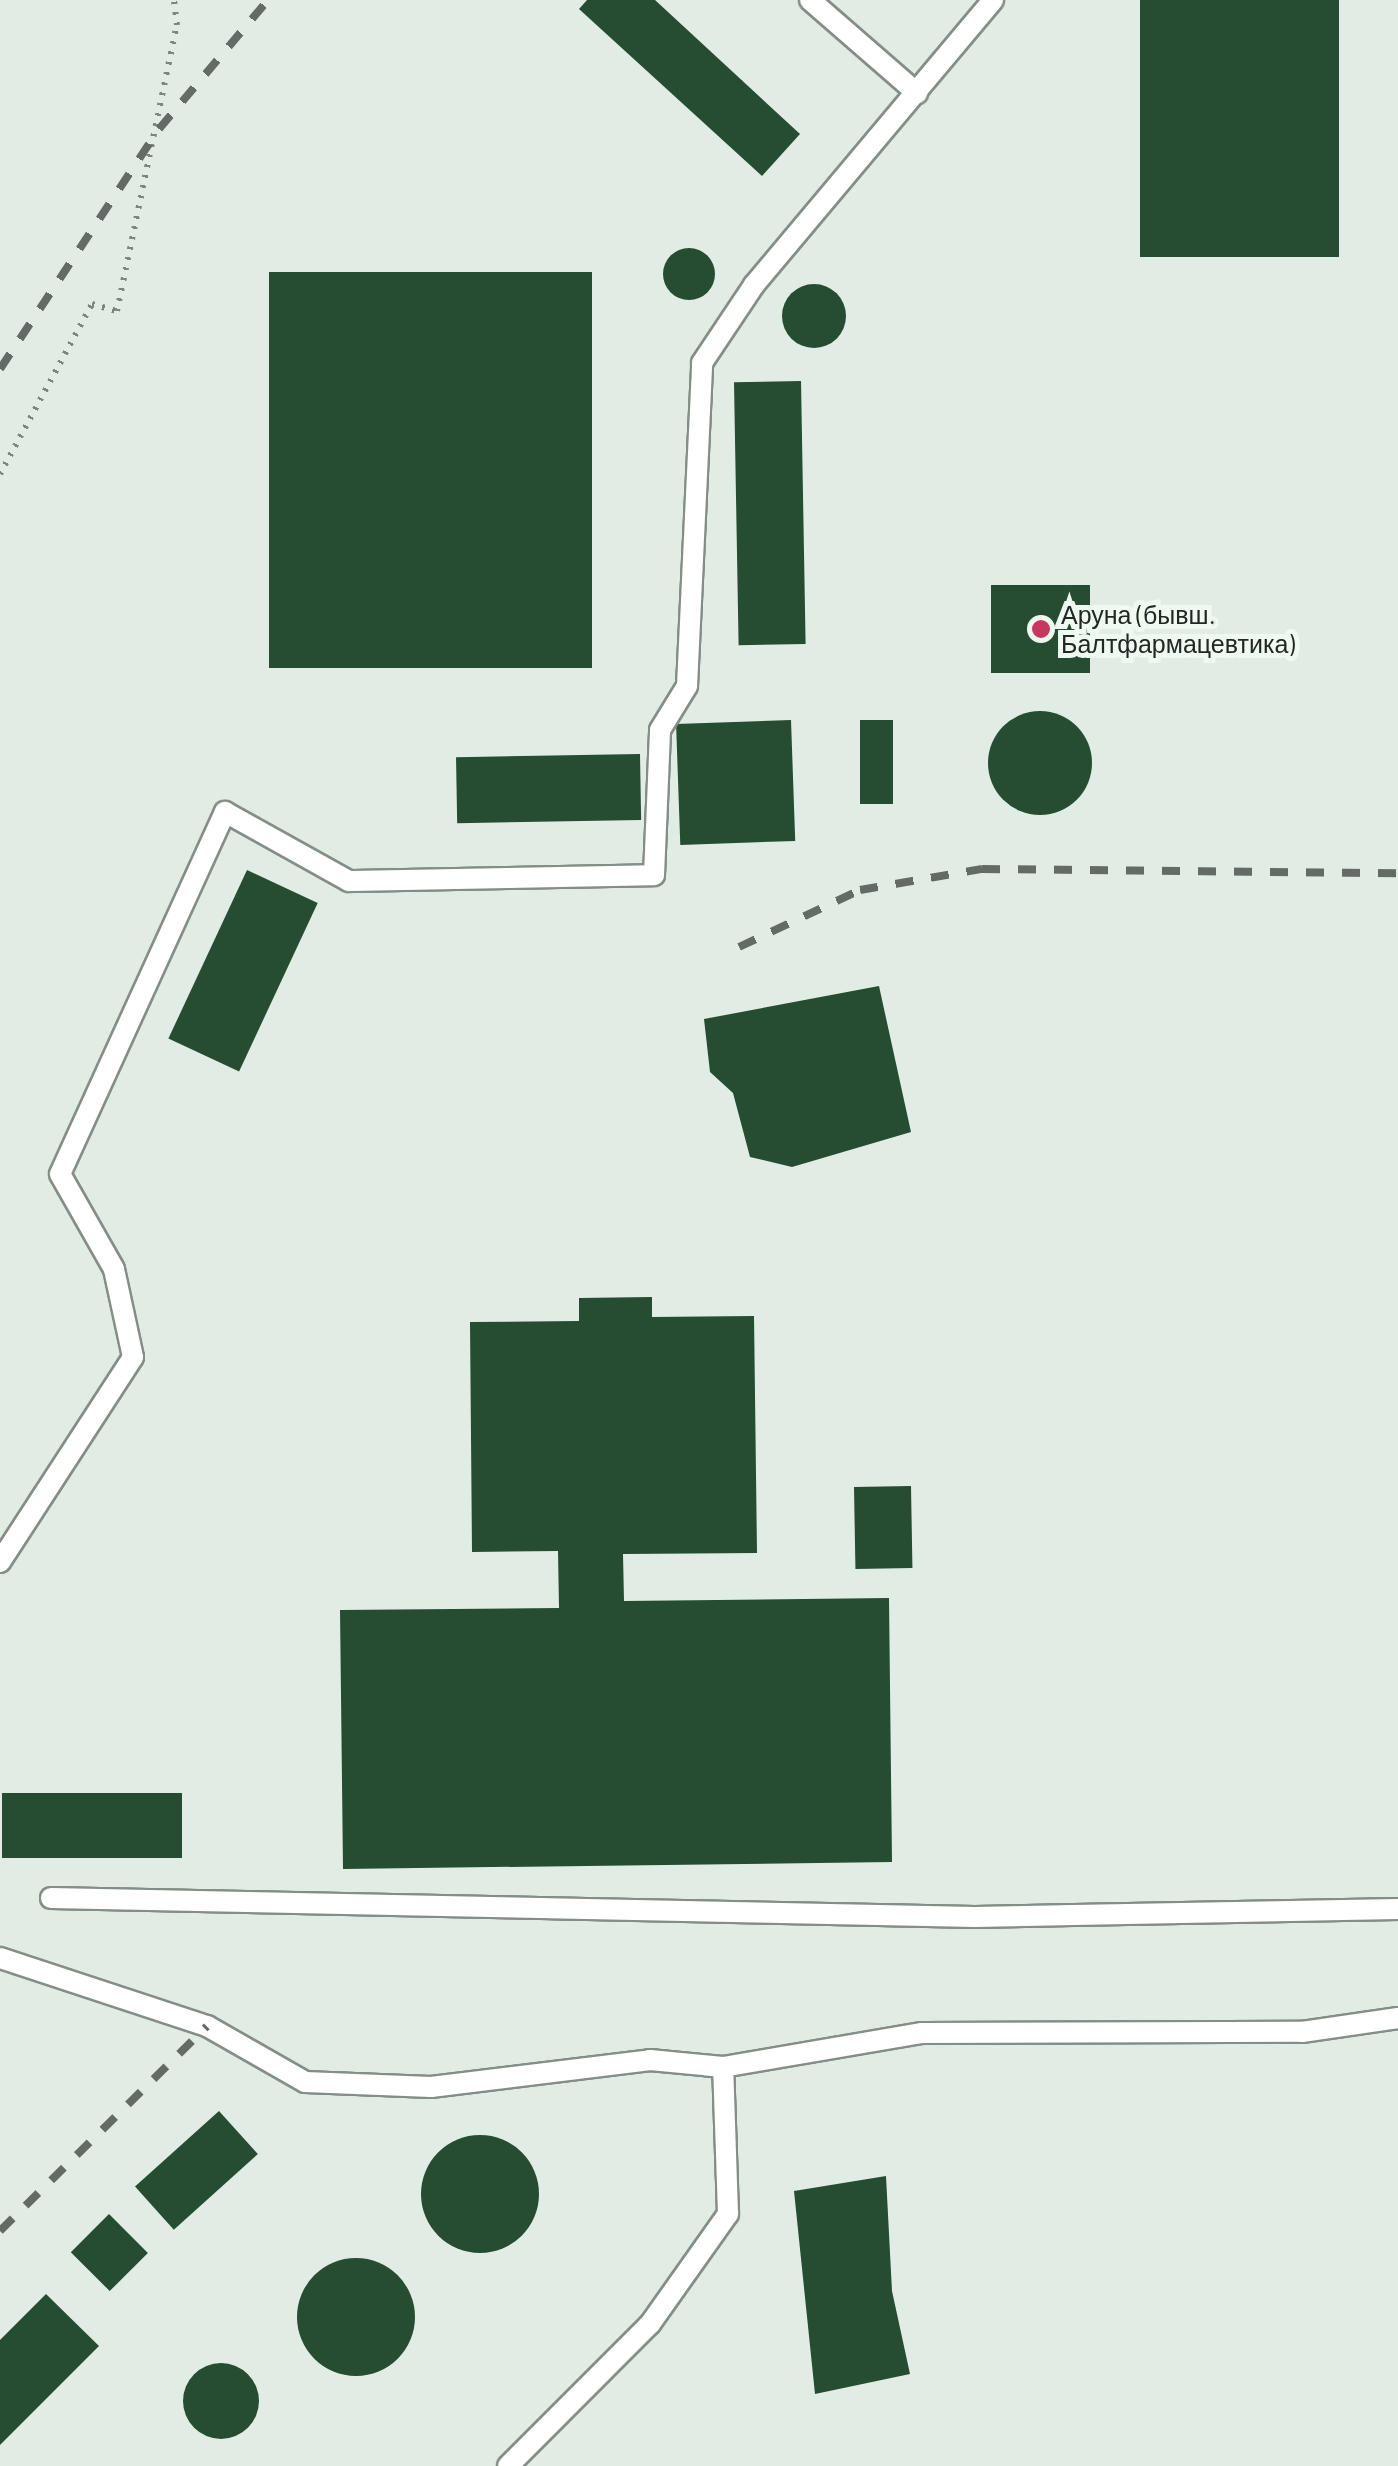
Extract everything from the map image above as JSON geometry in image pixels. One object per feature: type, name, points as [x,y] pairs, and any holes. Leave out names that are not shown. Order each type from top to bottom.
[{"type":"lane","points":[[810,0],[917,93]]},
{"type":"lane","points":[[0,1562],[133,1356],[114,1269],[60,1174],[225,812],[350,881],[654,875],[660,730],[687,686],[702,362],[754,285],[993,0]]},
{"type":"lane","points":[[50,1898],[975,1917],[1398,1909]]},
{"type":"lane","points":[[0,1958],[207,2026],[305,2082],[430,2087],[650,2060],[722,2067],[922,2034],[1302,2032],[1398,2018]]},
{"type":"lane","points":[[508,2466],[650,2324],[728,2214],[722,2067]]},
{"type":"path","points":[[0,474],[92,304],[117,311],[177,26],[174,0]]},
{"type":"building","points":[[587,0],[655,0],[800,134],[762,176],[579,9]]},
{"type":"building","points":[[1140,0],[1339,0],[1339,257],[1140,257]]},
{"type":"building","points":[[689,248],[707,256],[715,274],[707,292],[689,300],[671,292],[663,274],[671,256]]},
{"type":"building","points":[[269,272],[592,272],[592,668],[269,668]]},
{"type":"building","points":[[814,284],[836,294],[846,316],[836,338],[814,348],[792,338],[782,316],[792,294]]},
{"type":"building","points":[[801,381],[806,644],[739,645],[734,382]]},
{"type":"building","name":"Аруна (бывш. Балтфармацевтика)","points":[[991,585],[1090,585],[1090,673],[991,673]]},
{"type":"building","points":[[1040,711],[1060,715],[1083,734],[1092,763],[1088,783],[1069,806],[1040,815],[1020,811],[997,792],[988,763],[992,743],[1011,720]]},
{"type":"building","points":[[791,720],[795,841],[680,845],[676,724]]},
{"type":"building","points":[[860,720],[893,720],[893,804],[860,804]]},
{"type":"building","points":[[640,754],[641,820],[457,823],[456,757]]},
{"type":"building","points":[[247,870],[318,903],[239,1072],[168,1039]]},
{"type":"building","points":[[879,986],[911,1132],[792,1167],[750,1157],[733,1093],[710,1072],[704,1019]]},
{"type":"building","points":[[652,1297],[652,1317],[754,1316],[757,1553],[623,1554],[624,1601],[889,1598],[892,1862],[343,1869],[340,1610],[559,1608],[558,1551],[472,1552],[470,1322],[579,1321],[579,1298]]},
{"type":"building","points":[[911,1486],[912,1568],[855,1569],[854,1487]]},
{"type":"building","points":[[2,1793],[182,1793],[182,1858],[2,1858]]},
{"type":"building","points":[[219,2111],[258,2154],[174,2230],[135,2187]]},
{"type":"building","points":[[480,2135],[503,2139],[522,2152],[535,2171],[539,2194],[535,2217],[522,2236],[503,2249],[480,2253],[457,2249],[438,2236],[425,2217],[421,2194],[425,2171],[438,2152],[457,2139]]},
{"type":"building","points":[[886,2176],[892,2291],[910,2374],[815,2394],[794,2191]]},
{"type":"building","points":[[109,2214],[148,2253],[110,2291],[71,2252]]},
{"type":"building","points":[[356,2258],[379,2263],[398,2275],[410,2294],[415,2317],[410,2340],[398,2359],[379,2371],[356,2376],[333,2371],[314,2359],[302,2340],[297,2317],[302,2294],[314,2275],[333,2263]]},
{"type":"building","points":[[46,2294],[99,2346],[0,2445],[0,2340]]},
{"type":"building","points":[[221,2363],[248,2374],[259,2401],[248,2428],[221,2439],[194,2428],[183,2401],[194,2374]]},
{"type":"railway","points":[[0,369],[159,129],[268,0]]},
{"type":"railway","points":[[739,947],[860,890],[982,869],[1398,873]]},
{"type":"railway","points":[[0,2231],[207,2026]]},
{"type":"place","name":"Аруна (бывш. Балтфармацевтика)","points":[[1041,629]]}]
